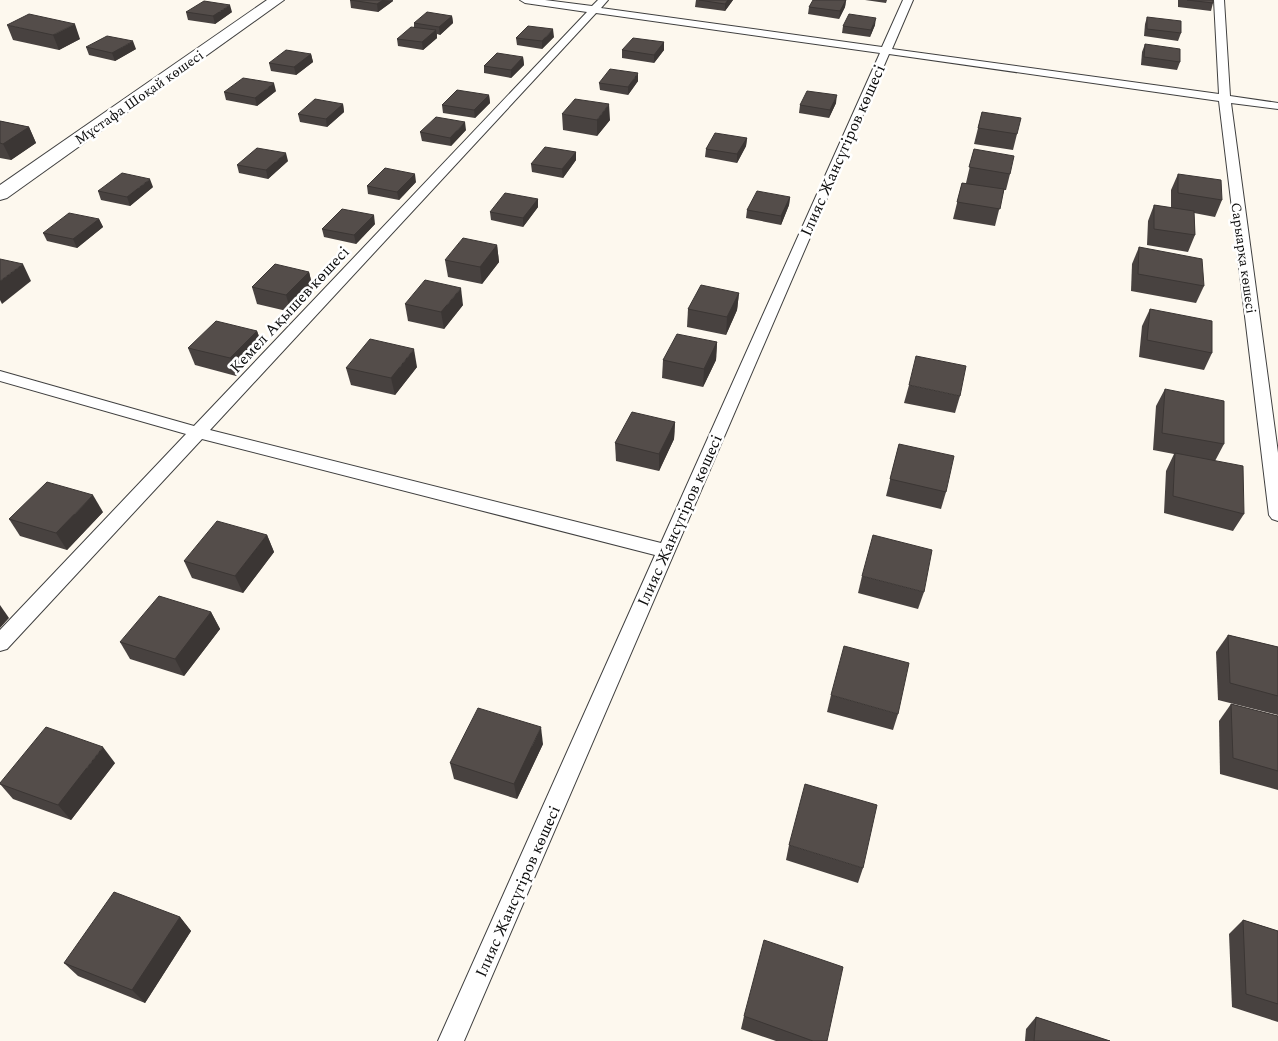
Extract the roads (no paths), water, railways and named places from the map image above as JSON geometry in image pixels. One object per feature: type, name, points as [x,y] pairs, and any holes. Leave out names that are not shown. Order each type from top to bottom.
[{"type":"street","name":"Мұстафа Шоқай көшесі","points":[[0,194],[277,0]]},
{"type":"lane","points":[[525,0],[599,5],[885,52],[1278,106]]},
{"type":"lane","name":"Ілияс Жансүгіров көшесі","points":[[451,1041],[908,0]]},
{"type":"lane","name":"Сарыарқа көшесі","points":[[1219,0],[1227,130],[1278,515]]},
{"type":"lane","name":"Кемел Ақышев көшесі","points":[[0,643],[599,5]]},
{"type":"lane","points":[[0,376],[197,432],[666,551]]}]
